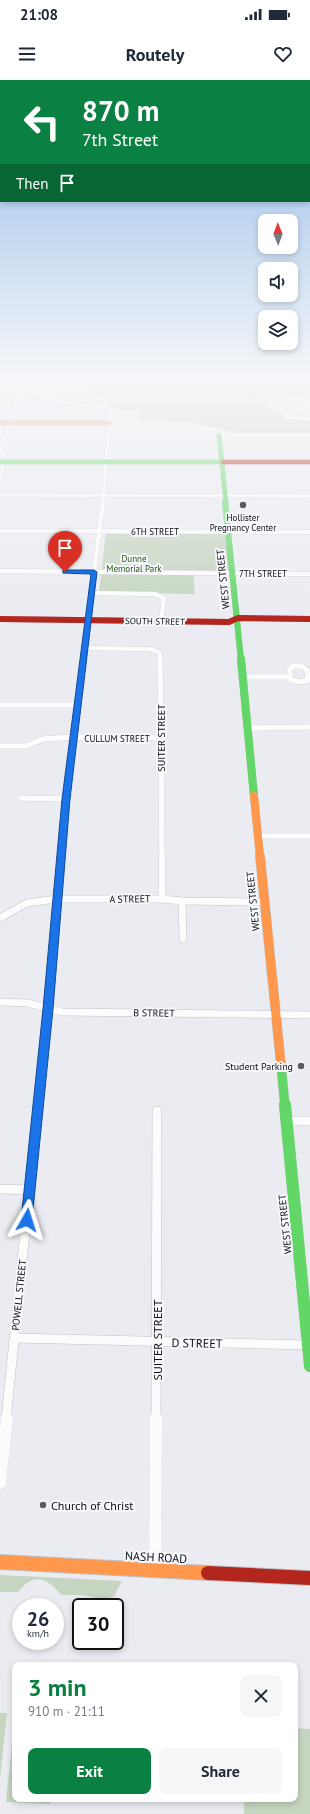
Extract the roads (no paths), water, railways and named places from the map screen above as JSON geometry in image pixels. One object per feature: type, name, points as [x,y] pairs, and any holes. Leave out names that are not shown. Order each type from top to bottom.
[{"type":"street","points":[[0,481],[3,467],[0,459],[106,462],[310,462]]},
{"type":"street","name":"POWELL STREET","points":[[0,1483],[48,1009],[66,799],[100,531],[106,459]]},
{"type":"street","name":"WEST STREET","points":[[222,459],[310,1366]]},
{"type":"street","points":[[0,495],[310,496]]},
{"type":"street","name":"6TH STREET","points":[[0,531],[310,532]]},
{"type":"street","name":"7TH STREET","points":[[0,571],[310,574]]},
{"type":"street","points":[[91,593],[155,594],[162,596],[164,598],[161,620]]},
{"type":"street","name":"SOUTH STREET","points":[[0,619],[229,622],[238,618],[310,619]]},
{"type":"street","name":"SUITER STREET","points":[[85,648],[147,649],[160,652],[162,658],[162,899]]},
{"type":"street","points":[[243,677],[289,677]]},
{"type":"street","points":[[0,705],[77,705]]},
{"type":"street","points":[[249,728],[310,728]]},
{"type":"street","name":"CULLUM STREET","points":[[0,746],[26,746],[44,739],[161,738]]},
{"type":"street","points":[[21,798],[66,799]]},
{"type":"street","points":[[258,836],[310,836]]},
{"type":"street","name":"A STREET","points":[[0,918],[27,903],[57,899],[162,899],[182,901],[264,902]]},
{"type":"street","points":[[182,901],[183,939]]},
{"type":"street","name":"B STREET","points":[[0,1002],[28,1003],[62,1012],[276,1015],[310,1014]]},
{"type":"street","name":"SUITER STREET","points":[[155,1569],[157,1111]]},
{"type":"street","points":[[286,1121],[310,1121]]},
{"type":"street","points":[[0,1189],[30,1190]]},
{"type":"street","name":"D STREET","points":[[15,1338],[157,1343],[308,1345]]},
{"type":"street","name":"NASH ROAD","points":[[0,1562],[310,1578]]},
{"type":"place","name":"Hollister Pregnancy Center","points":[[243,505]]},
{"type":"place","name":"Student Parking","points":[[301,1066]]},
{"type":"place","name":"Church of Christ","points":[[43,1505]]},
{"type":"park label","name":"Dunne Memorial Park","points":[[134,564]]}]
